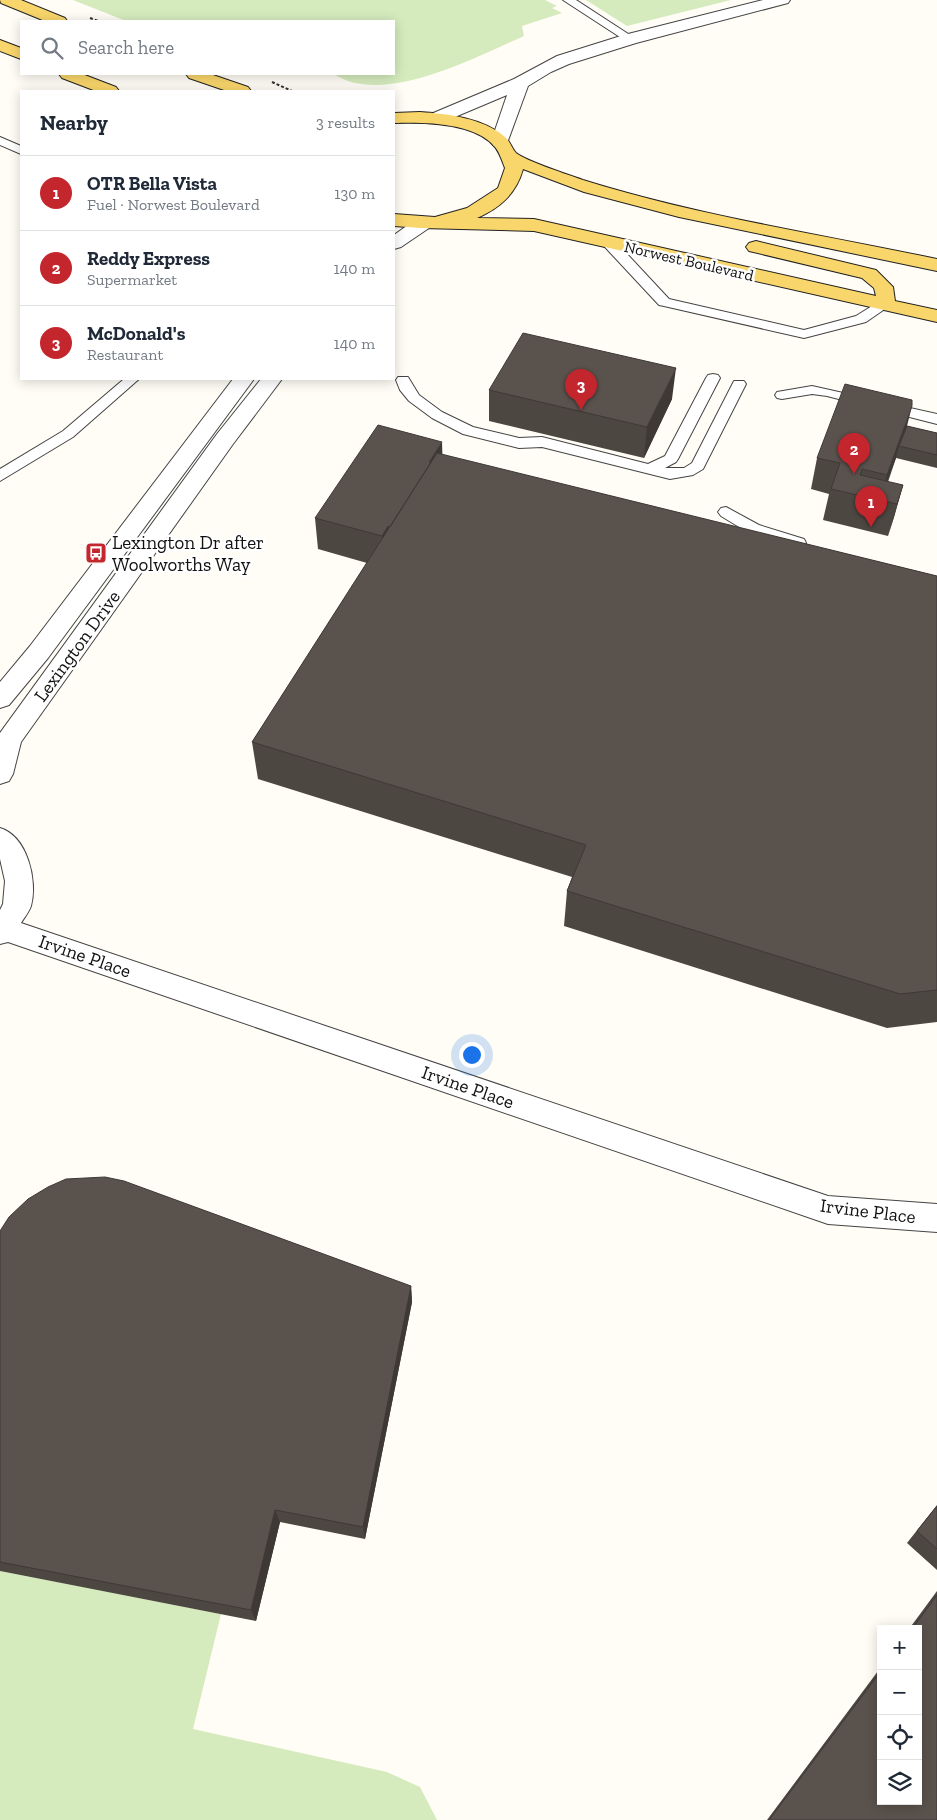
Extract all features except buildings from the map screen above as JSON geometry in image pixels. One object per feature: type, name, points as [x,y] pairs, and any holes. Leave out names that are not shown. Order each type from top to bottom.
[{"type":"main road","points":[[7,0],[57,20]]},
{"type":"main road","points":[[0,45],[20,54]]},
{"type":"main road","points":[[70,75],[108,90]]},
{"type":"main road","points":[[198,75],[239,90]]},
{"type":"main road","points":[[395,118],[438,118],[483,132],[503,148],[540,172],[574,184],[692,215],[937,265]]},
{"type":"main road","points":[[431,223],[457,218],[487,206],[506,190],[514,168],[503,148]]},
{"type":"main road","points":[[692,215],[717,238],[869,274],[882,282],[887,294],[885,304]]},
{"type":"main road","name":"Norwest Boulevard","points":[[395,220],[534,226],[937,316]]},
{"type":"street","points":[[438,118],[520,83],[562,60],[630,39],[782,0]]},
{"type":"street","points":[[503,148],[520,83]]},
{"type":"street","points":[[395,242],[431,223]]},
{"type":"street","name":"Lexington Drive","points":[[0,699],[40,652],[243,380]]},
{"type":"street","name":"Lexington Drive","points":[[0,774],[9,740],[225,439],[271,380]]},
{"type":"street","points":[[0,838],[11,849],[19,881],[17,906],[2,931]]},
{"type":"street","name":"Irvine Place","points":[[2,931],[828,1210],[937,1218]]},
{"type":"lane","points":[[568,0],[630,39]]},
{"type":"lane","points":[[0,141],[20,150]]},
{"type":"lane","points":[[609,243],[664,302],[804,334],[861,320],[885,304]]},
{"type":"lane","points":[[649,469],[671,460],[713,378]]},
{"type":"lane","points":[[0,476],[68,434],[131,380]]},
{"type":"lane","points":[[403,380],[407,390],[414,398],[437,415],[468,431],[519,443],[542,442],[670,474],[680,474],[698,466],[739,384]]},
{"type":"lane","points":[[782,395],[812,390],[827,392],[937,419]]},
{"type":"lane","points":[[726,512],[754,529],[777,538],[815,548]]},
{"type":"green space","points":[[73,0],[545,0],[557,6],[552,8],[562,13],[522,26],[524,36],[456,66],[403,82],[378,85],[354,83],[336,75],[395,75],[395,20],[123,20]]},
{"type":"green space","points":[[586,0],[731,0],[627,26]]},
{"type":"green space","points":[[0,1571],[221,1614],[193,1729],[387,1772],[420,1787],[437,1820],[0,1820]]},
{"type":"place","name":"McDonald's","points":[[581,410]]},
{"type":"place","name":"Reddy Express","points":[[854,474]]},
{"type":"place","name":"OTR Bella Vista","points":[[871,527]]},
{"type":"place","name":"Lexington Dr after Woolworths Way","points":[[96,553]]}]
